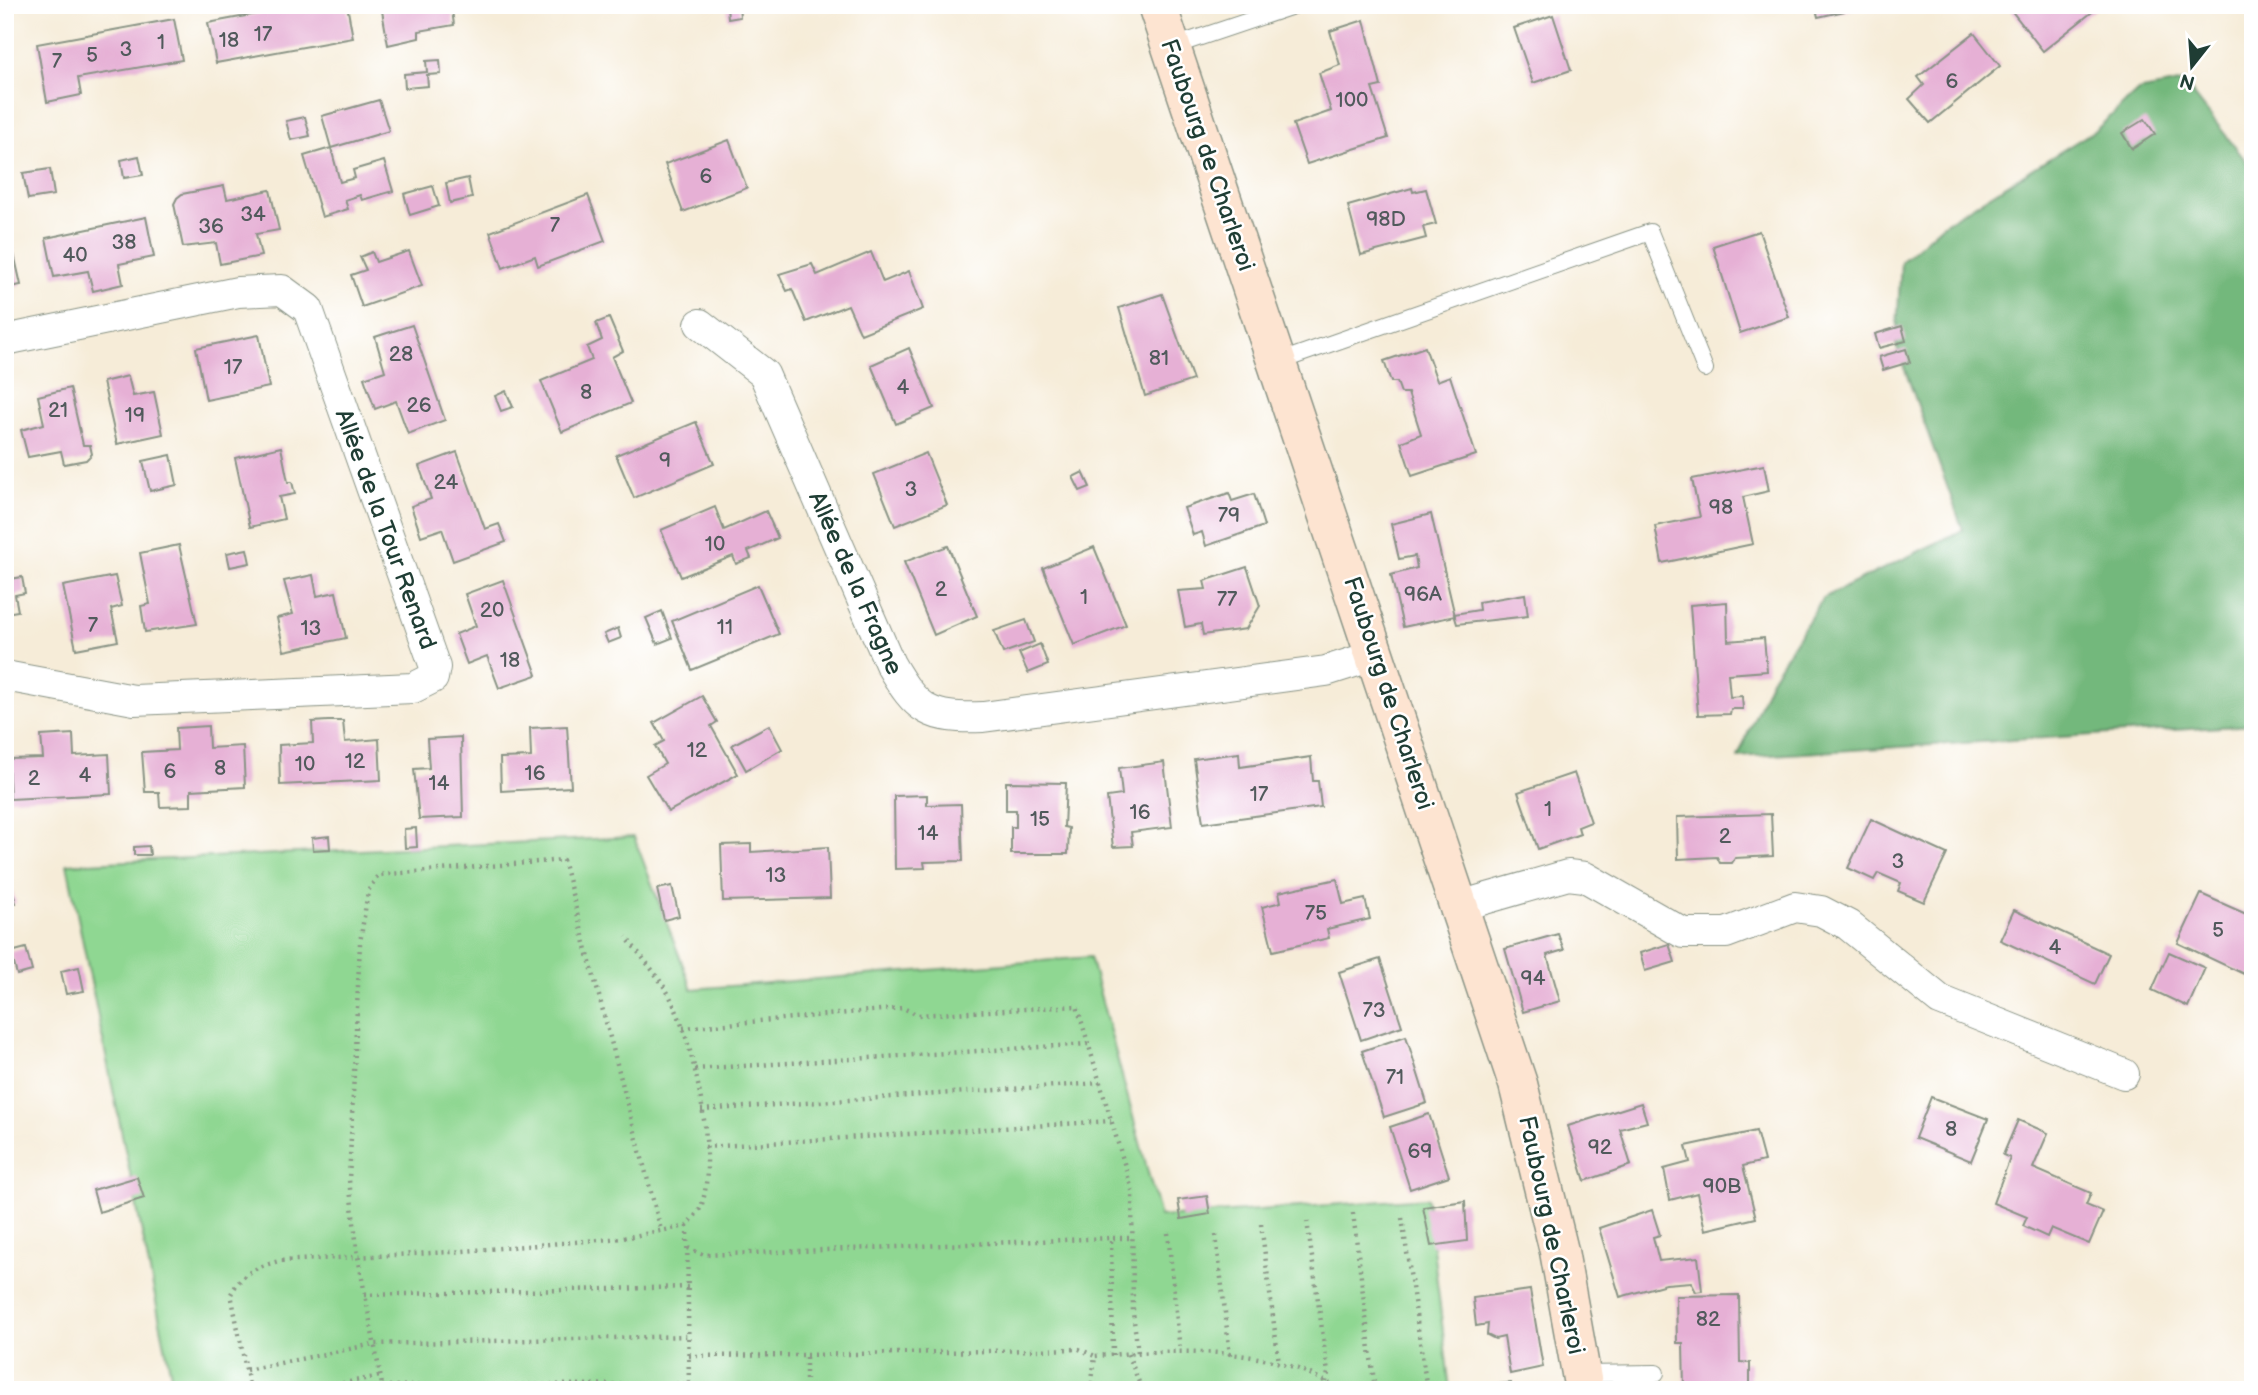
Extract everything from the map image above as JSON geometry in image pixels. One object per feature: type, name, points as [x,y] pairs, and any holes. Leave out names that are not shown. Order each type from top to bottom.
[{"type":"main road","name":"Faubourg de Charleroi","points":[[1157,5],[1279,362],[1518,1084],[1559,1251],[1583,1382]]},
{"type":"street","name":"Allée de la Tour Renard","points":[[5,340],[237,292],[282,290],[308,309],[435,667],[433,678],[413,688],[134,701],[5,676]]},
{"type":"street","name":"Allée de la Fragne","points":[[700,324],[764,374],[890,664],[906,691],[923,708],[950,718],[983,717],[1326,671],[1376,656]]},
{"type":"street","points":[[1460,906],[1568,876],[1585,877],[1682,933],[1726,933],[1795,907],[1821,911],[1848,925],[1940,1000],[2124,1074]]},
{"type":"lane","points":[[1171,47],[1296,5]]},
{"type":"lane","points":[[1279,362],[1650,232],[1705,369]]},
{"type":"lane","points":[[1583,1382],[1657,1373]]},
{"type":"path","points":[[626,937],[667,993],[683,1028],[701,1110],[707,1165],[702,1205],[687,1226],[689,1387],[382,1388],[364,1295],[349,1180],[360,943],[368,891],[378,875],[563,860],[661,1230]]},
{"type":"path","points":[[683,1028],[903,1008],[918,1015],[1077,1006],[1132,1190],[1133,1313],[1138,1353]]},
{"type":"path","points":[[694,1069],[1088,1044]]},
{"type":"path","points":[[701,1110],[1100,1083]]},
{"type":"path","points":[[705,1147],[1111,1121]]},
{"type":"path","points":[[1353,1213],[1375,1390]]},
{"type":"path","points":[[1402,1218],[1427,1390]]},
{"type":"path","points":[[1307,1221],[1328,1373],[1326,1382]]},
{"type":"path","points":[[1261,1224],[1279,1363]]},
{"type":"path","points":[[250,1390],[232,1294],[238,1282],[255,1267],[279,1261],[623,1238],[687,1226]]},
{"type":"path","points":[[1168,1233],[1180,1351]]},
{"type":"path","points":[[1216,1235],[1230,1355]]},
{"type":"path","points":[[1111,1238],[1114,1355]]},
{"type":"path","points":[[688,1248],[704,1255],[1132,1238]]},
{"type":"path","points":[[364,1295],[688,1287]]},
{"type":"path","points":[[246,1370],[374,1344],[688,1336]]},
{"type":"path","points":[[689,1356],[1079,1349],[1095,1356],[1180,1351],[1279,1363],[1340,1389]]},
{"type":"path","points":[[806,1354],[806,1390]]},
{"type":"path","points":[[1128,1354],[1142,1390]]},
{"type":"path","points":[[1091,1390],[1095,1356]]},
{"type":"path","points":[[308,1390],[380,1376]]},
{"type":"green space","points":[[2184,82],[2253,170],[2253,725],[1738,757],[1771,679],[1823,598],[1963,530],[1896,345],[1901,262],[1942,225],[2097,129],[2138,91]]},
{"type":"green space","points":[[634,837],[692,989],[1090,957],[1160,1217],[1427,1198],[1450,1390],[174,1390],[67,864]]},
{"type":"building","points":[[305,5],[347,5],[353,38],[216,63],[208,23]]},
{"type":"building","points":[[381,5],[470,7],[452,10],[454,25],[419,31],[419,38],[388,45]]},
{"type":"building","points":[[727,5],[739,5],[740,17],[728,19]]},
{"type":"building","points":[[1815,5],[1867,5],[1867,6],[1818,17]]},
{"type":"building","points":[[2016,5],[2101,5],[2043,51],[2011,10]]},
{"type":"building","points":[[1553,15],[1571,70],[1533,83],[1514,28]]},
{"type":"building","points":[[174,19],[182,60],[78,78],[81,95],[47,102],[37,44]]},
{"type":"building","points":[[1364,20],[1381,86],[1372,88],[1388,138],[1307,164],[1293,124],[1331,111],[1319,73],[1340,65],[1330,31]]},
{"type":"building","points":[[1974,33],[2000,66],[1930,123],[1909,99],[1924,85],[1918,77]]},
{"type":"building","points":[[440,60],[441,74],[427,75],[428,86],[405,88],[404,74],[427,72],[426,61]]},
{"type":"building","points":[[379,100],[389,131],[331,148],[322,116]]},
{"type":"building","points":[[305,117],[310,136],[291,140],[286,121]]},
{"type":"building","points":[[2145,119],[2155,134],[2132,149],[2122,133]]},
{"type":"building","points":[[729,140],[747,188],[683,212],[665,164]]},
{"type":"building","points":[[331,148],[340,182],[355,178],[353,170],[384,161],[393,191],[362,200],[360,195],[345,200],[348,209],[322,217],[304,156]]},
{"type":"building","points":[[139,156],[143,175],[124,178],[121,160]]},
{"type":"building","points":[[50,169],[54,195],[28,199],[23,173]]},
{"type":"building","points":[[468,178],[472,198],[450,203],[446,183]]},
{"type":"building","points":[[224,186],[227,199],[270,190],[279,230],[256,234],[261,256],[220,264],[216,243],[183,247],[174,204],[177,198],[182,194]]},
{"type":"building","points":[[433,186],[439,206],[410,215],[404,194]]},
{"type":"building","points":[[1412,188],[1413,192],[1426,189],[1436,224],[1423,227],[1426,238],[1361,255],[1348,206]]},
{"type":"building","points":[[588,195],[605,241],[538,266],[535,256],[503,268],[490,232]]},
{"type":"building","points":[[146,217],[154,257],[119,264],[123,284],[93,291],[88,271],[54,277],[46,238]]},
{"type":"building","points":[[1759,231],[1789,317],[1740,333],[1713,246]]},
{"type":"building","points":[[12,245],[21,285],[5,288],[5,246]]},
{"type":"building","points":[[409,251],[422,286],[362,307],[351,275],[366,270],[360,257],[372,252],[376,262]]},
{"type":"building","points":[[871,252],[883,282],[909,271],[923,309],[861,334],[848,305],[806,322],[792,289],[787,291],[779,274],[812,264],[817,275]]},
{"type":"building","points":[[1162,294],[1193,380],[1145,396],[1119,308]]},
{"type":"building","points":[[609,318],[623,351],[612,357],[631,403],[562,432],[541,381],[592,360],[587,347],[602,340],[596,323]]},
{"type":"building","points":[[412,325],[445,420],[408,434],[396,401],[375,409],[364,378],[385,371],[375,337]]},
{"type":"building","points":[[1902,326],[1906,341],[1879,348],[1875,334]]},
{"type":"building","points":[[259,335],[269,387],[206,400],[196,348]]},
{"type":"building","points":[[1425,347],[1437,381],[1450,376],[1476,455],[1412,476],[1401,442],[1421,434],[1408,393],[1401,393],[1397,382],[1391,382],[1384,361]]},
{"type":"building","points":[[909,348],[934,408],[896,424],[871,365]]},
{"type":"building","points":[[1906,349],[1910,362],[1883,370],[1879,357]]},
{"type":"building","points":[[128,376],[133,396],[154,392],[163,434],[117,444],[103,382]]},
{"type":"building","points":[[70,388],[83,445],[90,445],[92,454],[86,460],[64,464],[61,451],[28,457],[21,430],[44,424],[38,396]]},
{"type":"building","points":[[506,391],[513,407],[501,411],[495,396]]},
{"type":"building","points":[[696,422],[714,464],[634,498],[616,455]]},
{"type":"building","points":[[281,447],[288,482],[292,482],[295,494],[279,497],[284,519],[250,527],[235,458]]},
{"type":"building","points":[[457,452],[485,529],[499,524],[506,542],[453,561],[442,529],[421,536],[411,506],[431,499],[419,466]]},
{"type":"building","points":[[926,453],[947,505],[895,526],[874,474]]},
{"type":"building","points":[[171,455],[177,485],[150,491],[143,461]]},
{"type":"building","points":[[1764,465],[1769,491],[1743,497],[1753,544],[1662,563],[1655,526],[1700,517],[1692,479]]},
{"type":"building","points":[[1083,472],[1090,487],[1080,491],[1073,477]]},
{"type":"building","points":[[1229,493],[1232,501],[1254,494],[1264,526],[1206,546],[1202,532],[1193,535],[1184,508]]},
{"type":"building","points":[[715,507],[724,530],[766,511],[778,538],[748,551],[751,558],[736,564],[733,556],[681,577],[661,530]]},
{"type":"building","points":[[1431,514],[1455,616],[1403,627],[1391,575],[1417,568],[1415,556],[1399,559],[1391,524]]},
{"type":"building","points":[[179,545],[197,624],[145,632],[141,606],[150,604],[140,553]]},
{"type":"building","points":[[948,546],[977,616],[934,635],[904,562]]},
{"type":"building","points":[[1094,547],[1126,625],[1074,645],[1043,568]]},
{"type":"building","points":[[247,549],[250,563],[230,567],[227,553]]},
{"type":"building","points":[[5,555],[11,579],[22,577],[25,593],[15,595],[18,611],[5,613]]},
{"type":"building","points":[[1247,567],[1260,606],[1246,629],[1203,635],[1201,624],[1185,627],[1178,591],[1206,589],[1204,581]]},
{"type":"building","points":[[313,575],[317,596],[336,592],[346,638],[284,651],[277,618],[293,614],[284,581]]},
{"type":"building","points":[[115,576],[122,606],[111,609],[118,641],[76,649],[63,586]]},
{"type":"building","points":[[503,580],[537,675],[499,688],[487,656],[467,664],[456,634],[476,626],[465,594]]},
{"type":"building","points":[[758,585],[779,634],[692,670],[672,621]]},
{"type":"building","points":[[1525,594],[1528,616],[1457,624],[1454,614],[1479,610],[1478,602]]},
{"type":"building","points":[[1727,602],[1728,641],[1764,638],[1767,671],[1728,674],[1730,697],[1742,696],[1743,709],[1731,709],[1730,714],[1698,715],[1690,605]]},
{"type":"building","points":[[662,611],[672,638],[657,644],[646,618]]},
{"type":"building","points":[[1026,620],[1034,642],[1003,653],[994,631]]},
{"type":"building","points":[[618,628],[621,638],[608,643],[604,634]]},
{"type":"building","points":[[1040,644],[1048,665],[1028,673],[1019,653]]},
{"type":"building","points":[[702,696],[717,722],[711,726],[738,774],[668,812],[646,775],[665,764],[655,746],[664,741],[654,723]]},
{"type":"building","points":[[343,721],[345,742],[379,739],[381,780],[280,785],[279,745],[313,743],[312,722]]},
{"type":"building","points":[[769,725],[782,749],[746,770],[732,745]]},
{"type":"building","points":[[208,726],[209,748],[243,746],[245,787],[191,790],[191,806],[160,807],[159,792],[145,792],[142,752],[177,750],[176,728]]},
{"type":"building","points":[[567,726],[571,787],[501,791],[500,758],[531,757],[530,728]]},
{"type":"building","points":[[73,734],[74,756],[109,754],[111,794],[10,799],[8,759],[43,758],[41,736]]},
{"type":"building","points":[[461,737],[463,817],[419,819],[414,769],[429,768],[427,739]]},
{"type":"building","points":[[1239,753],[1240,767],[1311,757],[1313,781],[1318,781],[1321,807],[1203,823],[1194,759]]},
{"type":"building","points":[[1164,762],[1172,827],[1131,832],[1133,846],[1113,847],[1107,797],[1122,795],[1119,768]]},
{"type":"building","points":[[1574,773],[1591,822],[1578,827],[1580,834],[1538,849],[1518,792]]},
{"type":"building","points":[[1006,782],[1066,783],[1064,827],[1069,828],[1068,854],[1011,854],[1011,827],[1016,827],[1016,810],[1006,810]]},
{"type":"building","points":[[927,795],[927,805],[961,804],[963,861],[924,862],[925,868],[895,869],[894,796]]},
{"type":"building","points":[[1771,814],[1773,856],[1735,858],[1732,863],[1720,863],[1717,857],[1678,859],[1677,817]]},
{"type":"building","points":[[1871,819],[1947,854],[1924,902],[1898,891],[1901,883],[1878,873],[1874,880],[1848,868]]},
{"type":"building","points":[[416,828],[417,847],[405,848],[404,829]]},
{"type":"building","points":[[329,836],[330,849],[313,850],[312,838]]},
{"type":"building","points":[[751,844],[751,852],[828,847],[830,898],[723,901],[721,845]]},
{"type":"building","points":[[149,846],[150,855],[134,855],[134,847]]},
{"type":"building","points":[[5,865],[16,903],[5,906]]},
{"type":"building","points":[[1337,879],[1343,904],[1365,899],[1370,919],[1327,929],[1329,938],[1273,951],[1262,907],[1281,902],[1279,892]]},
{"type":"building","points":[[672,886],[679,916],[664,920],[657,889]]},
{"type":"building","points":[[2201,894],[2253,917],[2252,978],[2178,943]]},
{"type":"building","points":[[2014,910],[2109,954],[2095,984],[2000,940]]},
{"type":"building","points":[[1558,934],[1564,950],[1547,955],[1560,1001],[1523,1012],[1505,949]]},
{"type":"building","points":[[1669,944],[1675,962],[1645,971],[1640,953]]},
{"type":"building","points":[[26,948],[32,971],[17,975],[11,952]]},
{"type":"building","points":[[2169,952],[2205,968],[2188,1007],[2152,990]]},
{"type":"building","points":[[1380,959],[1402,1026],[1361,1040],[1339,972]]},
{"type":"building","points":[[79,967],[84,991],[66,994],[61,971]]},
{"type":"building","points":[[1406,1036],[1427,1103],[1384,1117],[1362,1051]]},
{"type":"building","points":[[1931,1097],[1988,1119],[1971,1161],[1915,1138]]},
{"type":"building","points":[[1641,1103],[1647,1122],[1620,1129],[1631,1165],[1585,1181],[1568,1126]]},
{"type":"building","points":[[1429,1114],[1449,1176],[1410,1189],[1390,1127]]},
{"type":"building","points":[[2018,1120],[2048,1133],[2033,1168],[2091,1193],[2086,1205],[2103,1212],[2089,1244],[2051,1228],[2047,1237],[2023,1226],[2027,1217],[1993,1203],[2010,1158],[2003,1155]]},
{"type":"building","points":[[1756,1131],[1764,1161],[1743,1166],[1756,1218],[1705,1230],[1697,1193],[1670,1200],[1664,1169],[1690,1162],[1686,1146]]},
{"type":"building","points":[[137,1177],[144,1198],[99,1212],[93,1190]]},
{"type":"building","points":[[1207,1196],[1210,1214],[1181,1219],[1178,1200]]},
{"type":"building","points":[[1465,1201],[1467,1241],[1431,1246],[1423,1207]]},
{"type":"building","points":[[1652,1210],[1660,1235],[1653,1237],[1659,1261],[1698,1257],[1702,1291],[1696,1292],[1691,1282],[1666,1284],[1620,1297],[1599,1228]]},
{"type":"building","points":[[1530,1290],[1543,1367],[1510,1374],[1504,1337],[1495,1339],[1487,1335],[1488,1324],[1476,1326],[1473,1298]]},
{"type":"building","points":[[1739,1295],[1740,1362],[1750,1363],[1750,1390],[1684,1388],[1683,1343],[1677,1343],[1676,1296]]},
{"type":"building","points":[[1511,1383],[1512,1390],[1500,1390],[1499,1384]]}]
